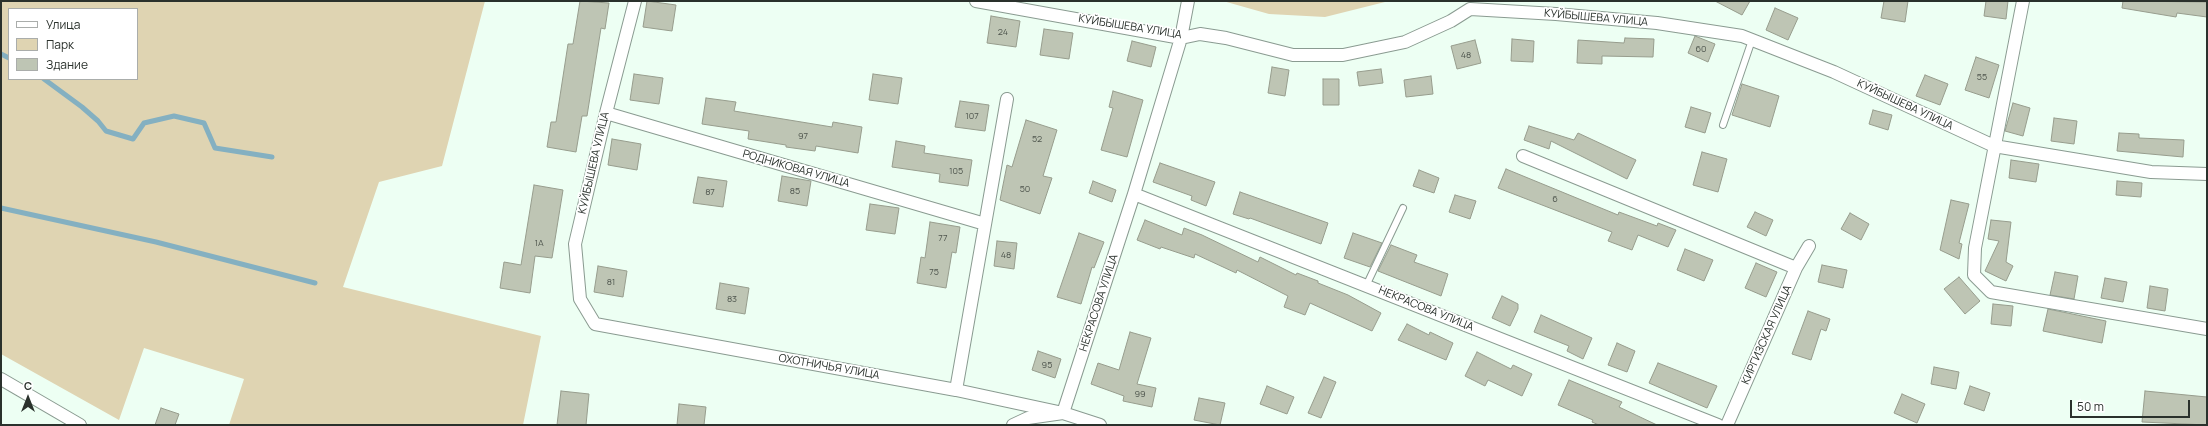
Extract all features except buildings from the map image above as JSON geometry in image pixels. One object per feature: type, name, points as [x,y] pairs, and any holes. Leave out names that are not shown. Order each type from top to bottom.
[{"type":"street","name":"КУЙБЫШЕВА УЛИЦА","points":[[594,324],[580,299],[575,244],[635,1]]},
{"type":"street","name":"КУЙБЫШЕВА УЛИЦА","points":[[976,1],[1181,38],[1200,34],[1226,38],[1293,56],[1343,55],[1405,42],[1451,21],[1470,9],[1556,14],[1657,23],[1742,36],[1834,72],[1994,146],[2152,172],[2207,174]]},
{"type":"street","name":"НЕКРАСОВА УЛИЦА","points":[[1063,413],[1134,194],[1181,38],[1188,1]]},
{"type":"street","points":[[1470,9],[1483,1]]},
{"type":"street","points":[[2023,1],[1975,248],[1974,275],[1991,292],[2207,329]]},
{"type":"street","points":[[956,390],[1007,98]]},
{"type":"street","name":"РОДНИКОВАЯ УЛИЦА","points":[[606,114],[985,224]]},
{"type":"street","points":[[1523,156],[1796,268]]},
{"type":"street","name":"НЕКРАСОВА УЛИЦА","points":[[1134,194],[1718,425]]},
{"type":"street","name":"КИРГИЗСКАЯ УЛИЦА","points":[[1727,425],[1796,268],[1809,246]]},
{"type":"street","name":"ОХОТНИЧЬЯ УЛИЦА","points":[[594,324],[956,390],[1063,413],[1100,425]]},
{"type":"street","points":[[1,380],[80,425]]},
{"type":"street","name":"ОХОТНИЧЬЯ УЛИЦА","points":[[1013,425],[1028,418],[1063,413]]},
{"type":"lane","points":[[1722,125],[1752,40]]},
{"type":"lane","points":[[1366,286],[1403,208]]},
{"type":"green space","points":[[1,1],[485,1],[442,166],[379,182],[343,287],[541,336],[523,425],[229,425],[244,379],[144,348],[119,420],[1,354]]},
{"type":"green space","points":[[1223,1],[1389,1],[1325,17],[1269,14]]},
{"type":"waterway","points":[[1,54],[8,58]]},
{"type":"waterway","points":[[45,80],[82,107],[98,121],[106,131],[133,139],[144,123],[174,116],[204,123],[215,148],[272,157]]},
{"type":"waterway","points":[[1,208],[156,242],[315,283]]}]
